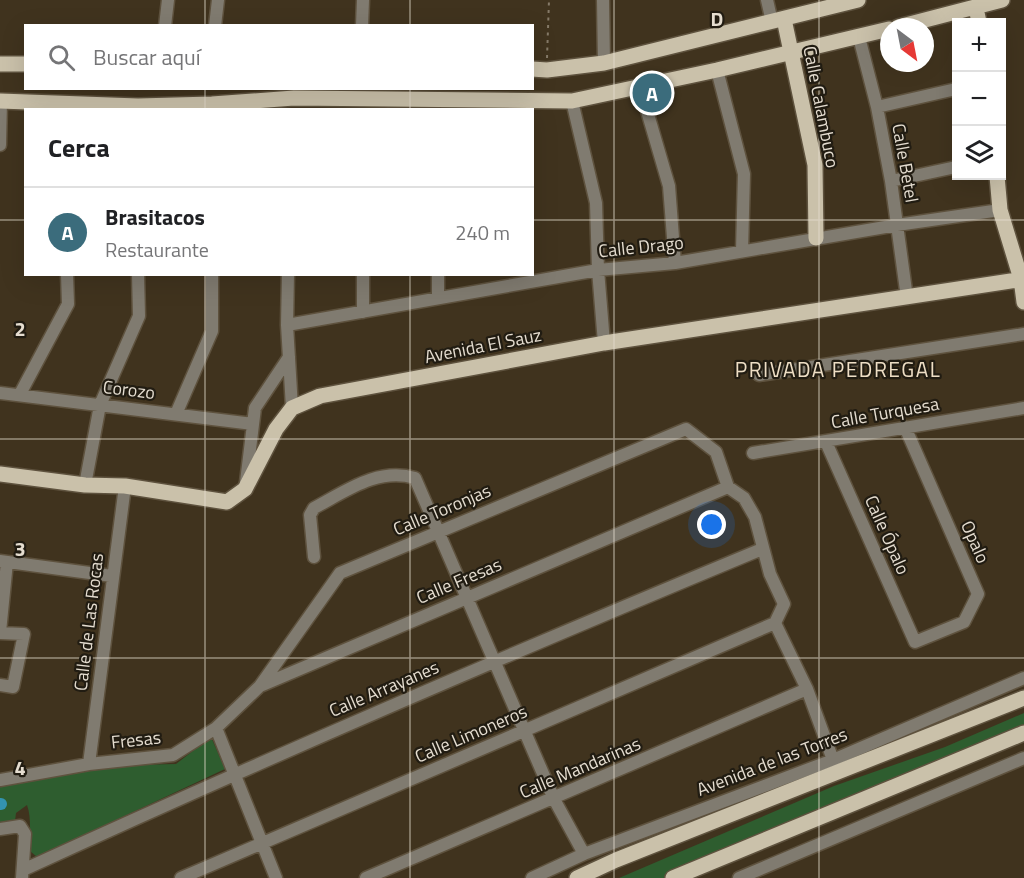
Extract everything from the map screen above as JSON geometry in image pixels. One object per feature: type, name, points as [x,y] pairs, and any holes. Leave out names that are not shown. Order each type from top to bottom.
[{"type":"main road","points":[[540,69],[604,63],[778,21],[837,2],[858,0]]},
{"type":"main road","points":[[934,22],[978,15],[1002,0]]},
{"type":"main road","name":"Calle Calambuco","points":[[778,21],[791,53],[815,165],[816,238]]},
{"type":"main road","points":[[0,101],[65,107],[138,108],[294,104],[511,106],[572,102],[880,31]]},
{"type":"main road","points":[[0,64],[24,64]]},
{"type":"main road","points":[[998,180],[1000,210],[1022,279],[1024,302]]},
{"type":"main road","name":"Avenida El Sauz","points":[[292,408],[320,396],[604,343],[1022,279]]},
{"type":"main road","points":[[0,474],[85,485],[124,486],[226,502],[245,489],[276,429],[292,408]]},
{"type":"main road","name":"Avenida de las Torres","points":[[577,878],[1024,698]]},
{"type":"main road","points":[[673,878],[1024,733]]},
{"type":"street","points":[[165,24],[168,0]]},
{"type":"street","points":[[215,24],[218,0]]},
{"type":"street","points":[[362,24],[363,0]]},
{"type":"street","points":[[603,0],[604,63]]},
{"type":"street","points":[[767,0],[778,21]]},
{"type":"street","name":"Calle Betel","points":[[859,37],[877,106],[891,181],[907,298]]},
{"type":"street","points":[[717,70],[744,174],[742,251]]},
{"type":"street","points":[[640,87],[669,186],[675,263]]},
{"type":"street","points":[[877,106],[952,90]]},
{"type":"street","points":[[0,101],[0,145]]},
{"type":"street","points":[[572,102],[596,203],[598,270],[604,343]]},
{"type":"street","points":[[891,181],[952,167]]},
{"type":"street","name":"Calle Drago","points":[[287,325],[438,298],[512,279],[675,263],[816,238],[1000,210]]},
{"type":"street","points":[[20,394],[68,304],[67,276]]},
{"type":"street","points":[[85,485],[99,405],[138,316],[138,276]]},
{"type":"street","points":[[176,414],[212,331],[212,276]]},
{"type":"street","points":[[288,276],[287,325],[292,408]]},
{"type":"street","points":[[363,276],[363,312]]},
{"type":"street","points":[[438,276],[438,298]]},
{"type":"street","points":[[759,375],[1024,334]]},
{"type":"street","points":[[245,489],[255,408],[290,357]]},
{"type":"street","name":"Corozo","points":[[0,393],[253,424]]},
{"type":"street","name":"Calle Turquesa","points":[[753,453],[1024,408]]},
{"type":"street","name":"Opalo","points":[[905,427],[978,594],[964,622],[915,642]]},
{"type":"street","name":"Calle Toronjas","points":[[260,686],[340,573],[438,530],[686,429],[716,452],[728,488]]},
{"type":"street","name":"Calle Ópalo","points":[[826,442],[915,642]]},
{"type":"street","points":[[314,557],[310,515],[314,508],[372,478],[401,474],[416,478],[554,799],[584,854]]},
{"type":"street","name":"Calle de Las Rocas","points":[[89,764],[124,486]]},
{"type":"street","points":[[728,488],[744,498],[754,518],[762,549],[784,604],[776,622],[807,690],[833,760]]},
{"type":"street","name":"Calle Fresas","points":[[216,728],[260,686],[728,488]]},
{"type":"street","name":"Calle Arrayanes","points":[[22,874],[233,774],[493,661],[762,549]]},
{"type":"street","points":[[0,686],[13,687],[24,634],[0,632],[3,562],[112,576]]},
{"type":"street","name":"Calle Limoneros","points":[[181,878],[776,622]]},
{"type":"street","points":[[1005,686],[1024,669]]},
{"type":"street","name":"Avenida de las Torres","points":[[532,878],[584,854],[833,760],[1024,678]]},
{"type":"street","name":"Calle Mandarinas","points":[[366,878],[807,690]]},
{"type":"street","points":[[216,728],[276,878]]},
{"type":"street","name":"Fresas","points":[[0,780],[89,764],[173,754],[216,728]]},
{"type":"street","points":[[739,878],[1024,758]]},
{"type":"street","points":[[0,829],[20,826],[26,834],[22,874]]},
{"type":"path","points":[[540,69],[549,0]]},
{"type":"green space","points":[[1024,713],[1024,725],[739,848],[665,878],[619,878],[834,786],[945,747]]},
{"type":"green space","points":[[211,737],[225,769],[37,857],[30,851],[30,821],[27,805],[16,813],[15,821],[0,824],[0,783],[89,766],[176,764]]},
{"type":"place","name":"Brasitacos","points":[[652,93]]},
{"type":"district","name":"PRIVADA PEDREGAL","points":[[838,370]]}]
